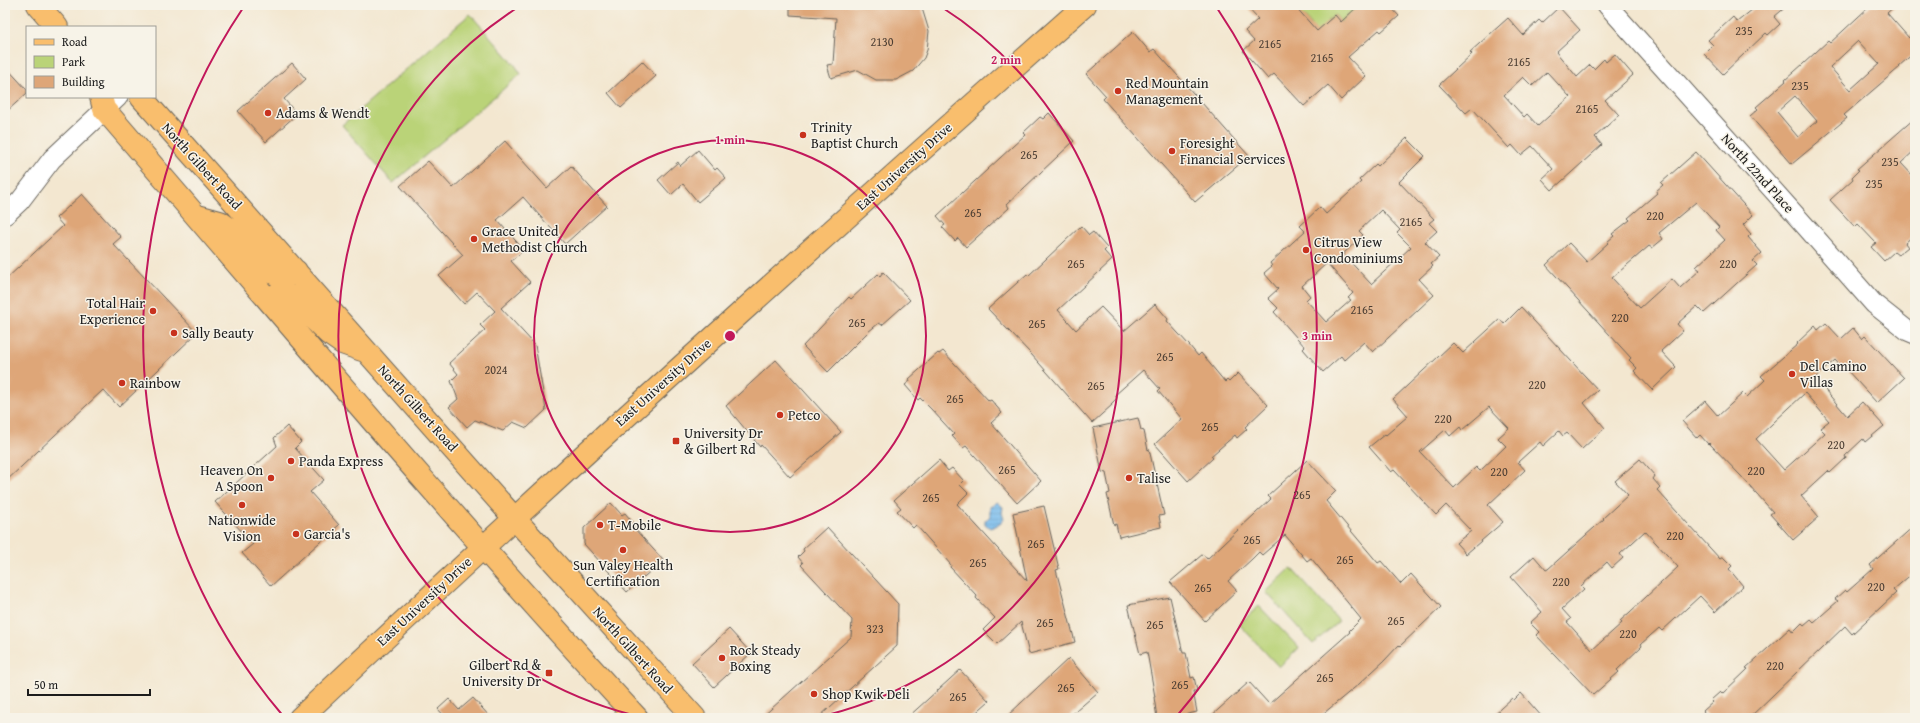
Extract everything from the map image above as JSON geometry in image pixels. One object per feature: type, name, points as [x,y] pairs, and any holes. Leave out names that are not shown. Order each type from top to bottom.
[{"type":"main road","points":[[38,5],[56,26]]},
{"type":"main road","name":"East University Drive","points":[[300,718],[482,546],[515,519],[679,367],[1085,5]]},
{"type":"main road","name":"North Gilbert Road","points":[[142,98],[515,519],[695,718]]},
{"type":"main road","points":[[108,101],[197,216],[267,298],[515,585],[638,718]]},
{"type":"main road","points":[[197,216],[220,222],[226,226],[270,271],[276,275],[285,277],[296,271]]},
{"type":"main road","points":[[267,298],[279,294],[290,296],[329,334],[342,343],[369,353]]},
{"type":"street","name":"North 22nd Place","points":[[1606,5],[1874,304],[1908,331],[1915,334]]},
{"type":"street","points":[[5,215],[20,201],[52,159],[108,101]]},
{"type":"green space","points":[[1365,5],[1361,9],[1358,6],[1341,22],[1335,15],[1326,23],[1329,27],[1320,36],[1324,42],[1307,58],[1298,52],[1282,34],[1280,36],[1272,27],[1268,30],[1264,25],[1280,12],[1284,16],[1294,6]],"holes":[[[1295,14],[1301,17],[1303,15],[1312,25],[1303,34],[1296,30],[1293,33],[1285,24]]]},
{"type":"green space","points":[[470,14],[515,65],[521,74],[393,183],[342,125]]},
{"type":"green space","points":[[1291,568],[1339,621],[1313,644],[1266,592]]},
{"type":"green space","points":[[1259,606],[1299,648],[1279,667],[1239,624]]},
{"type":"water","points":[[997,502],[1003,507],[1002,513],[1004,519],[1000,524],[990,528],[985,524],[985,521],[990,516],[990,507]]},
{"type":"building","points":[[790,5],[921,5],[929,31],[927,50],[924,58],[913,71],[896,80],[876,80],[858,70],[831,78],[827,65],[833,64],[836,18],[790,15]]},
{"type":"building","points":[[1245,5],[1294,5],[1317,31],[1335,15],[1341,22],[1359,5],[1389,5],[1399,16],[1381,32],[1379,30],[1348,57],[1366,76],[1341,100],[1328,85],[1304,106],[1274,74],[1268,79],[1243,51],[1254,41],[1245,31],[1258,19]]},
{"type":"building","points":[[1758,5],[1788,5],[1774,17],[1780,24],[1768,35],[1766,33],[1723,74],[1704,54],[1713,45],[1708,40],[1733,17],[1737,22]]},
{"type":"building","points":[[1871,5],[1896,5],[1887,13],[1909,38],[1915,32],[1915,52],[1899,66],[1900,67],[1844,115],[1847,118],[1792,164],[1750,116],[1758,109],[1756,107],[1786,81],[1785,80],[1828,41],[1830,43]],"holes":[[[1858,41],[1879,64],[1850,90],[1830,67]],[[1795,96],[1817,121],[1798,137],[1777,112]]]},
{"type":"building","points":[[1559,7],[1580,30],[1556,52],[1577,77],[1590,65],[1594,69],[1604,59],[1606,62],[1615,54],[1633,75],[1605,100],[1619,115],[1595,137],[1602,145],[1552,190],[1542,179],[1553,169],[1532,146],[1521,155],[1512,145],[1509,148],[1472,108],[1466,113],[1439,85],[1472,54],[1470,52],[1508,18],[1523,35],[1539,20],[1542,23]],"holes":[[[1547,72],[1570,97],[1538,126],[1527,114],[1524,117],[1504,95],[1523,77],[1532,86]]]},
{"type":"building","points":[[1133,32],[1150,52],[1154,49],[1249,156],[1195,202],[1103,99],[1106,96],[1086,74]]},
{"type":"building","points":[[642,61],[656,76],[621,108],[608,93]]},
{"type":"building","name":"Adams & Wendt","points":[[292,63],[306,79],[284,99],[297,114],[266,142],[238,111]]},
{"type":"building","points":[[5,66],[26,89],[26,94],[5,113]]},
{"type":"building","points":[[1049,113],[1074,141],[1007,204],[1009,208],[966,247],[958,238],[955,241],[942,227],[945,225],[937,216],[1025,135],[1023,133],[1040,117],[1043,119]]},
{"type":"building","points":[[1915,118],[1915,150],[1901,163],[1915,178],[1915,234],[1905,243],[1908,247],[1898,255],[1894,252],[1884,261],[1871,247],[1876,243],[1858,224],[1855,227],[1830,200],[1853,179],[1852,177],[1859,170],[1857,169]]},
{"type":"building","points":[[1407,138],[1425,156],[1399,182],[1434,219],[1429,223],[1437,231],[1425,242],[1439,257],[1431,264],[1433,266],[1419,279],[1434,295],[1373,352],[1364,342],[1344,360],[1341,356],[1323,372],[1303,349],[1305,347],[1274,312],[1278,308],[1268,298],[1278,289],[1264,273],[1272,266],[1270,263],[1305,231],[1300,226],[1320,207],[1326,214],[1361,182],[1359,180],[1376,164],[1378,166]],"holes":[[[1381,210],[1400,230],[1397,233],[1411,247],[1371,284],[1343,254],[1363,235],[1359,231]],[[1327,263],[1353,293],[1348,298],[1351,300],[1326,322],[1306,300],[1310,296],[1302,286]]]},
{"type":"building","points":[[505,141],[547,188],[571,166],[607,206],[565,244],[523,197],[497,220],[524,250],[511,261],[530,282],[501,308],[535,345],[546,410],[527,428],[513,422],[503,431],[475,420],[467,427],[449,407],[458,399],[451,381],[458,374],[449,363],[485,330],[480,325],[495,311],[477,292],[464,304],[439,276],[463,255],[400,186],[428,161],[453,188]]},
{"type":"building","points":[[698,150],[715,170],[717,168],[726,178],[698,202],[683,184],[671,195],[658,180],[678,162],[680,166]]},
{"type":"building","points":[[1696,152],[1753,215],[1743,225],[1751,234],[1748,237],[1762,253],[1753,261],[1757,265],[1704,313],[1697,306],[1677,324],[1683,331],[1661,351],[1676,367],[1652,390],[1634,371],[1637,368],[1629,360],[1631,358],[1546,265],[1569,243],[1587,262],[1608,243],[1607,242],[1614,236],[1612,234],[1630,220],[1628,218],[1657,193],[1656,191],[1663,185],[1661,183]],"holes":[[[1696,202],[1719,227],[1716,230],[1725,240],[1696,267],[1700,270],[1680,288],[1672,279],[1640,308],[1612,278],[1649,246],[1652,248],[1663,239],[1659,233]]]},
{"type":"building","points":[[82,194],[121,237],[113,244],[197,333],[119,407],[103,390],[5,482],[5,280],[63,226],[56,218]]},
{"type":"building","points":[[1081,226],[1089,235],[1093,232],[1107,248],[1104,251],[1112,260],[1058,310],[1076,330],[1101,307],[1124,331],[1155,304],[1168,319],[1167,321],[1198,356],[1201,353],[1225,382],[1227,380],[1229,382],[1238,373],[1268,405],[1245,427],[1247,429],[1237,438],[1235,435],[1211,456],[1213,458],[1188,481],[1155,444],[1182,419],[1158,391],[1160,389],[1143,370],[1115,395],[1117,398],[1111,404],[1112,405],[1092,423],[1031,354],[988,309],[1027,274],[1028,276]]},
{"type":"building","points":[[883,272],[910,300],[882,325],[879,323],[868,332],[828,372],[803,346],[849,297],[851,299],[878,274],[880,276]]},
{"type":"building","points":[[1521,307],[1598,390],[1584,403],[1605,428],[1582,449],[1567,433],[1563,436],[1559,431],[1543,446],[1540,442],[1518,462],[1525,470],[1488,505],[1503,522],[1466,554],[1456,543],[1471,531],[1446,505],[1436,515],[1394,470],[1391,472],[1369,447],[1408,416],[1393,399],[1453,343],[1463,353],[1500,319],[1504,324]],"holes":[[[1489,407],[1509,428],[1498,438],[1506,446],[1480,471],[1476,467],[1454,488],[1420,452],[1445,430],[1450,436],[1460,427],[1462,430]]]},
{"type":"building","points":[[1826,323],[1841,339],[1853,328],[1862,339],[1865,336],[1904,378],[1877,403],[1846,369],[1845,371],[1835,360],[1815,378],[1847,416],[1862,402],[1884,426],[1865,442],[1863,439],[1830,473],[1828,471],[1801,496],[1819,517],[1793,540],[1770,514],[1773,512],[1741,476],[1709,443],[1708,444],[1700,435],[1697,438],[1682,421],[1705,401],[1718,416],[1743,393],[1747,397],[1765,380],[1761,376],[1798,344],[1797,343],[1815,326],[1818,330]],"holes":[[[1805,393],[1829,421],[1820,428],[1825,433],[1784,470],[1756,439]]]},
{"type":"building","points":[[943,351],[1002,413],[991,423],[1041,481],[1017,503],[966,446],[963,448],[952,436],[954,434],[931,409],[920,398],[918,400],[905,385],[910,381],[909,379],[938,353],[939,354]]},
{"type":"building","name":"Petco","points":[[776,360],[841,432],[790,477],[761,445],[760,447],[726,406]]},
{"type":"building","name":"Talise","points":[[1138,418],[1141,430],[1144,431],[1148,450],[1149,449],[1164,515],[1159,516],[1161,527],[1119,537],[1116,524],[1114,525],[1107,494],[1110,493],[1106,473],[1102,472],[1093,428]]},
{"type":"building","points":[[287,426],[301,442],[295,448],[324,480],[310,492],[339,525],[271,586],[242,553],[253,544],[215,502],[277,446],[274,438]]},
{"type":"building","points":[[1640,459],[1655,476],[1653,479],[1660,487],[1657,490],[1720,559],[1723,557],[1732,566],[1729,569],[1743,586],[1715,612],[1700,596],[1662,631],[1659,628],[1641,644],[1642,646],[1617,670],[1619,672],[1593,695],[1536,635],[1539,632],[1530,623],[1542,612],[1511,577],[1534,556],[1546,570],[1548,569],[1604,519],[1603,518],[1628,495],[1615,481]],"holes":[[[1645,531],[1678,567],[1620,621],[1622,623],[1592,650],[1567,622],[1571,619],[1562,609],[1584,589],[1581,586],[1607,562],[1612,568],[1623,558],[1620,554]]]},
{"type":"building","points":[[939,460],[948,471],[952,468],[964,481],[960,485],[968,493],[957,504],[1027,581],[1013,513],[1044,506],[1059,569],[1056,570],[1075,642],[1029,654],[1021,622],[997,644],[983,630],[995,618],[976,598],[977,596],[950,567],[951,565],[916,525],[913,528],[897,511],[901,508],[894,500]]},
{"type":"building","points":[[1307,460],[1336,491],[1326,501],[1378,563],[1381,561],[1401,584],[1411,574],[1441,607],[1359,684],[1318,718],[1209,718],[1249,682],[1269,704],[1350,632],[1349,631],[1361,619],[1311,558],[1307,561],[1285,535],[1262,555],[1259,552],[1228,581],[1237,591],[1205,621],[1170,582],[1203,554],[1207,559],[1271,499],[1268,496]]},
{"type":"building","points":[[611,503],[622,515],[625,513],[635,525],[633,527],[663,560],[627,592],[584,544],[584,528]]},
{"type":"building","points":[[1915,525],[1915,571],[1893,590],[1896,593],[1852,634],[1845,626],[1749,718],[1709,718],[1703,711],[1713,702],[1711,700],[1720,692],[1722,694],[1748,669],[1746,668],[1790,628],[1793,632],[1802,623],[1804,625],[1811,619],[1814,622],[1838,601],[1835,599],[1845,590],[1847,592],[1873,569],[1870,565]]},
{"type":"building","points":[[827,527],[898,604],[897,646],[818,718],[761,718],[851,637],[852,620],[801,565],[803,563],[798,557],[804,551],[803,549]]},
{"type":"building","points":[[1170,597],[1183,653],[1186,653],[1191,678],[1194,677],[1197,691],[1193,691],[1197,712],[1179,716],[1180,718],[1157,718],[1147,652],[1140,654],[1128,605]]},
{"type":"building","name":"Rock Steady Boxing","points":[[729,629],[751,653],[714,687],[692,663]]},
{"type":"building","points":[[1069,658],[1098,692],[1068,718],[1005,718]]},
{"type":"building","points":[[960,670],[989,701],[970,718],[907,718]]},
{"type":"building","points":[[1521,693],[1543,718],[1490,718],[1512,698],[1514,700]]},
{"type":"building","points":[[473,698],[491,718],[446,718],[438,709],[449,699],[459,710]]},
{"type":"place","name":"Red Mountain Management","points":[[1118,91]]},
{"type":"place","name":"Adams & Wendt","points":[[268,113]]},
{"type":"place","name":"Trinity Baptist Church","points":[[803,135]]},
{"type":"place","name":"Foresight Financial Services","points":[[1172,151]]},
{"type":"place","name":"Grace United Methodist Church","points":[[474,239]]},
{"type":"place","name":"Citrus View Condominiums","points":[[1306,250]]},
{"type":"place","name":"Total Hair Experience","points":[[153,311]]},
{"type":"place","name":"Sally Beauty","points":[[174,333]]},
{"type":"place","name":"Del Camino Villas","points":[[1792,374]]},
{"type":"place","name":"Rainbow","points":[[122,383]]},
{"type":"place","name":"Petco","points":[[780,415]]},
{"type":"place","name":"University Dr & Gilbert Rd","points":[[676,441]]},
{"type":"place","name":"Panda Express","points":[[291,461]]},
{"type":"place","name":"Heaven On A Spoon","points":[[271,478]]},
{"type":"place","name":"Talise","points":[[1129,478]]},
{"type":"place","name":"Nationwide Vision","points":[[242,505]]},
{"type":"place","name":"T-Mobile","points":[[600,525]]},
{"type":"place","name":"Garcia's","points":[[296,534]]},
{"type":"place","name":"Sun Valey Health Certification","points":[[623,550]]},
{"type":"place","name":"Rock Steady Boxing","points":[[722,658]]},
{"type":"place","name":"Gilbert Rd & University Dr","points":[[549,673]]},
{"type":"place","name":"Shop Kwik Deli","points":[[814,694]]}]
